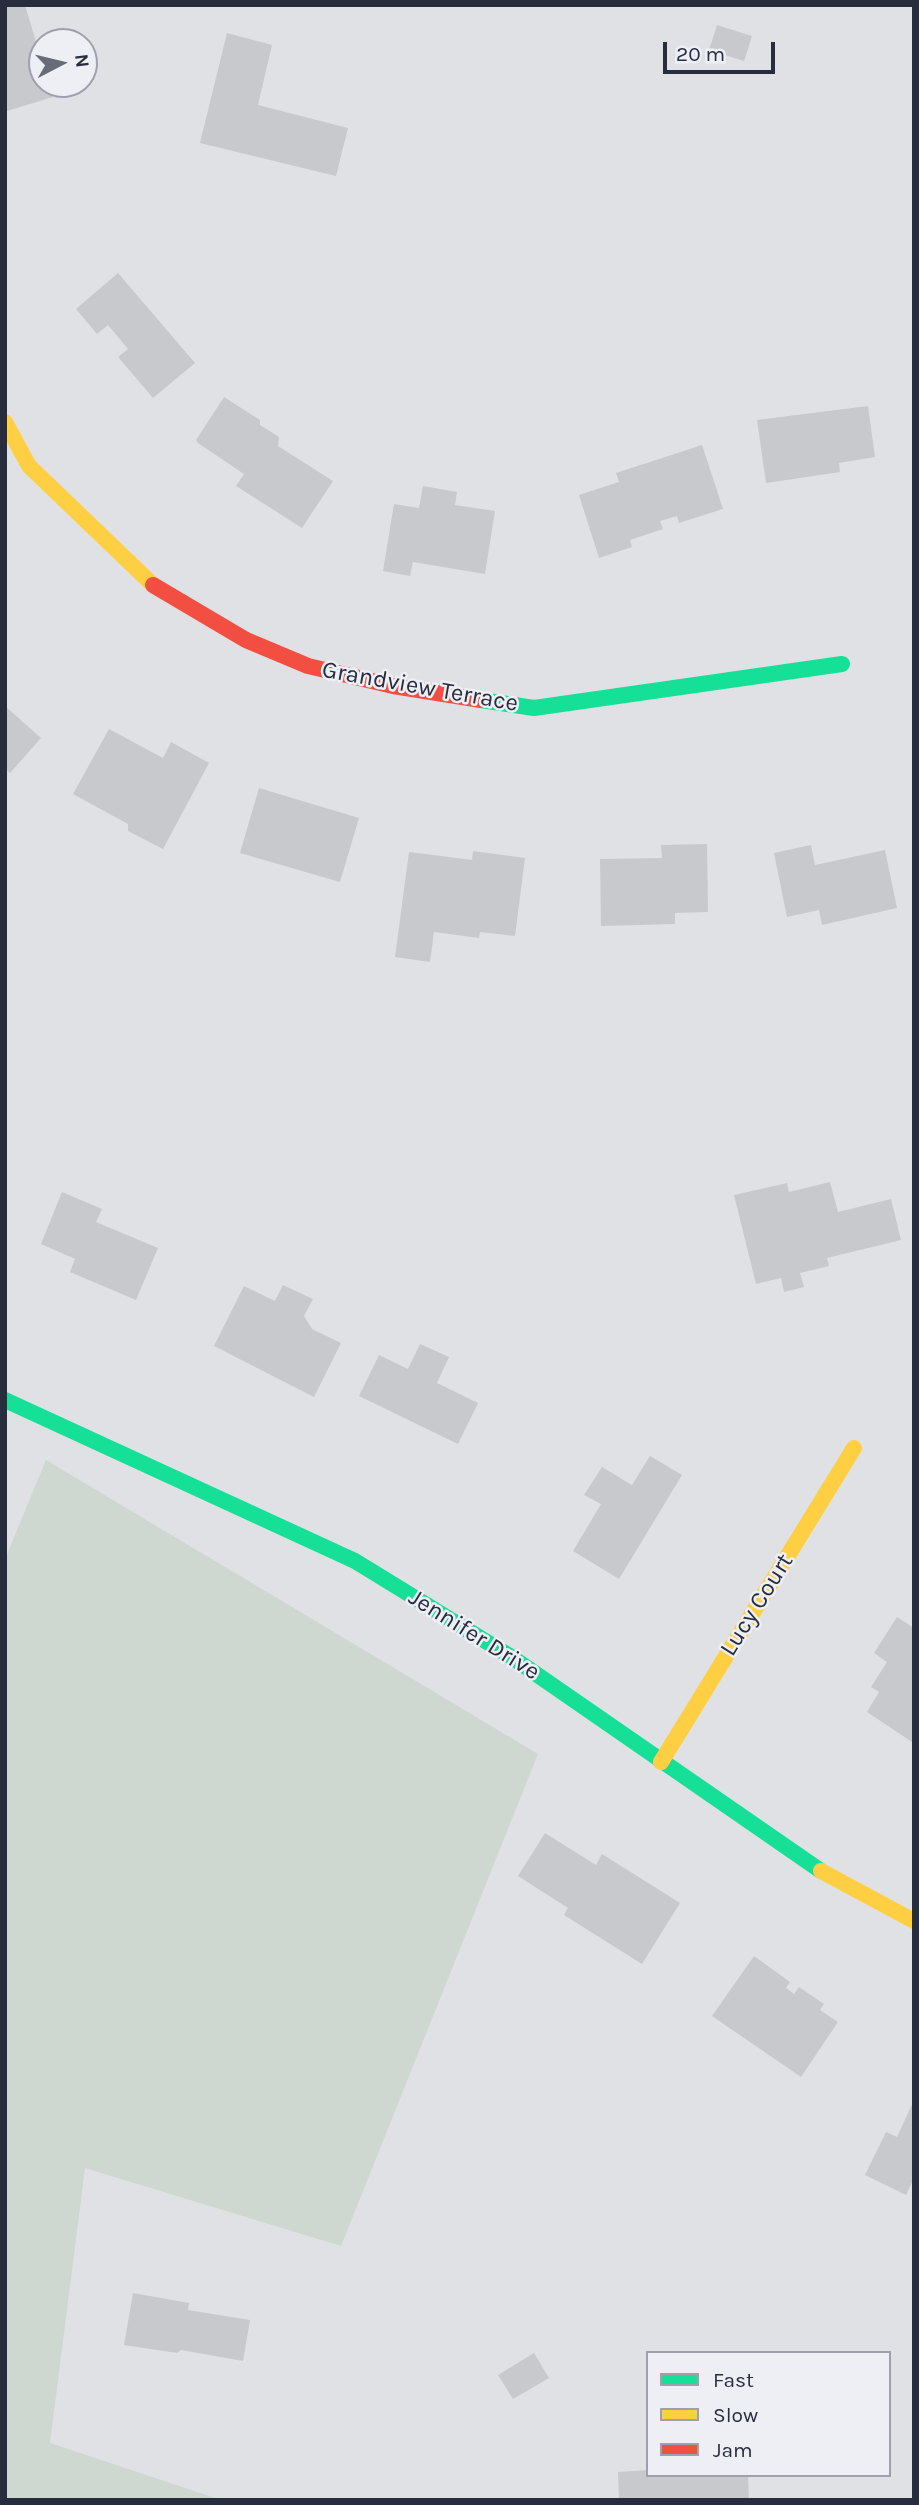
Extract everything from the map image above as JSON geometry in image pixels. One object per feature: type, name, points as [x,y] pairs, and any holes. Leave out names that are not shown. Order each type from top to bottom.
[{"type":"street","name":"Grandview Terrace","points":[[5,422],[29,466],[155,587],[246,640],[308,666],[393,686],[534,708],[842,664]]},
{"type":"street","name":"Jennifer Drive","points":[[5,1399],[355,1561],[513,1658],[828,1876],[914,1921]]},
{"type":"street","name":"Lucy Court","points":[[661,1762],[854,1448]]},
{"type":"shaded area","points":[[46,1460],[538,1754],[341,2246],[85,2168],[50,2443],[221,2500],[5,2500],[5,1559]]},
{"type":"building","points":[[5,5],[25,5],[32,28],[28,28],[28,98],[50,98],[7,111]]},
{"type":"building","points":[[717,25],[752,36],[744,61],[709,50]]},
{"type":"building","points":[[227,33],[272,45],[258,105],[348,128],[336,176],[200,143]]},
{"type":"building","points":[[118,273],[195,363],[153,398],[118,357],[128,349],[108,325],[97,334],[76,309]]},
{"type":"building","points":[[224,397],[260,420],[260,425],[279,437],[278,446],[333,481],[302,528],[236,486],[244,474],[196,440]]},
{"type":"building","points":[[868,406],[875,457],[839,463],[840,472],[766,483],[757,420]]},
{"type":"building","points":[[702,445],[723,509],[679,523],[677,516],[660,521],[663,529],[630,540],[632,547],[599,558],[579,495],[619,482],[616,473]]},
{"type":"building","points":[[423,486],[457,492],[455,505],[495,511],[485,574],[413,562],[410,576],[383,571],[394,504],[419,508]]},
{"type":"building","points":[[5,706],[41,738],[10,773],[5,769]]},
{"type":"building","points":[[109,729],[163,758],[171,742],[209,763],[163,849],[128,831],[128,824],[73,794]]},
{"type":"building","points":[[259,788],[359,818],[340,882],[240,853]]},
{"type":"building","points":[[707,844],[708,912],[675,913],[675,924],[601,926],[600,859],[662,858],[661,845]]},
{"type":"building","points":[[811,845],[815,865],[885,850],[897,908],[822,925],[819,910],[787,917],[774,853]]},
{"type":"building","points":[[473,851],[525,858],[515,936],[480,932],[479,938],[434,932],[430,962],[395,957],[409,852],[472,860]]},
{"type":"building","points":[[830,1182],[838,1212],[891,1199],[901,1240],[827,1258],[829,1266],[800,1273],[804,1287],[784,1292],[781,1278],[756,1284],[734,1195],[787,1183],[789,1192]]},
{"type":"building","points":[[62,1192],[102,1209],[96,1222],[158,1248],[136,1300],[70,1272],[75,1259],[41,1244]]},
{"type":"building","points":[[283,1285],[313,1299],[304,1316],[312,1329],[341,1343],[314,1397],[214,1346],[244,1286],[275,1301]]},
{"type":"building","points":[[420,1344],[449,1357],[437,1383],[478,1403],[458,1444],[359,1396],[379,1355],[408,1369]]},
{"type":"building","points":[[650,1456],[682,1475],[619,1579],[573,1551],[601,1504],[584,1495],[602,1467],[632,1485]]},
{"type":"building","points":[[897,1617],[914,1628],[912,1742],[867,1712],[879,1692],[871,1687],[887,1662],[874,1653]]},
{"type":"building","points":[[545,1833],[596,1865],[602,1854],[680,1903],[642,1964],[564,1915],[568,1908],[518,1876]]},
{"type":"building","points":[[754,1956],[790,1982],[786,1988],[794,1994],[799,1987],[824,2004],[820,2010],[838,2022],[801,2077],[712,2016]]},
{"type":"building","points":[[914,2100],[914,2178],[906,2195],[865,2175],[886,2132],[897,2137]]},
{"type":"building","points":[[133,2293],[189,2303],[188,2310],[250,2320],[243,2361],[181,2350],[177,2353],[124,2345]]},
{"type":"building","points":[[534,2353],[549,2378],[513,2399],[498,2375]]},
{"type":"building","points":[[646,2470],[646,2477],[748,2477],[749,2500],[619,2500],[618,2472]]},
{"type":"traffic: fast","points":[[481,700],[534,708],[842,664]]},
{"type":"traffic: fast","points":[[5,1400],[355,1561],[513,1658],[821,1871]]},
{"type":"traffic: slow","points":[[5,422],[29,466],[153,585]]},
{"type":"traffic: slow","points":[[661,1762],[854,1448]]},
{"type":"traffic: slow","points":[[821,1871],[914,1921]]},
{"type":"traffic: jam","points":[[153,585],[246,640],[308,666],[393,686],[481,700]]}]
